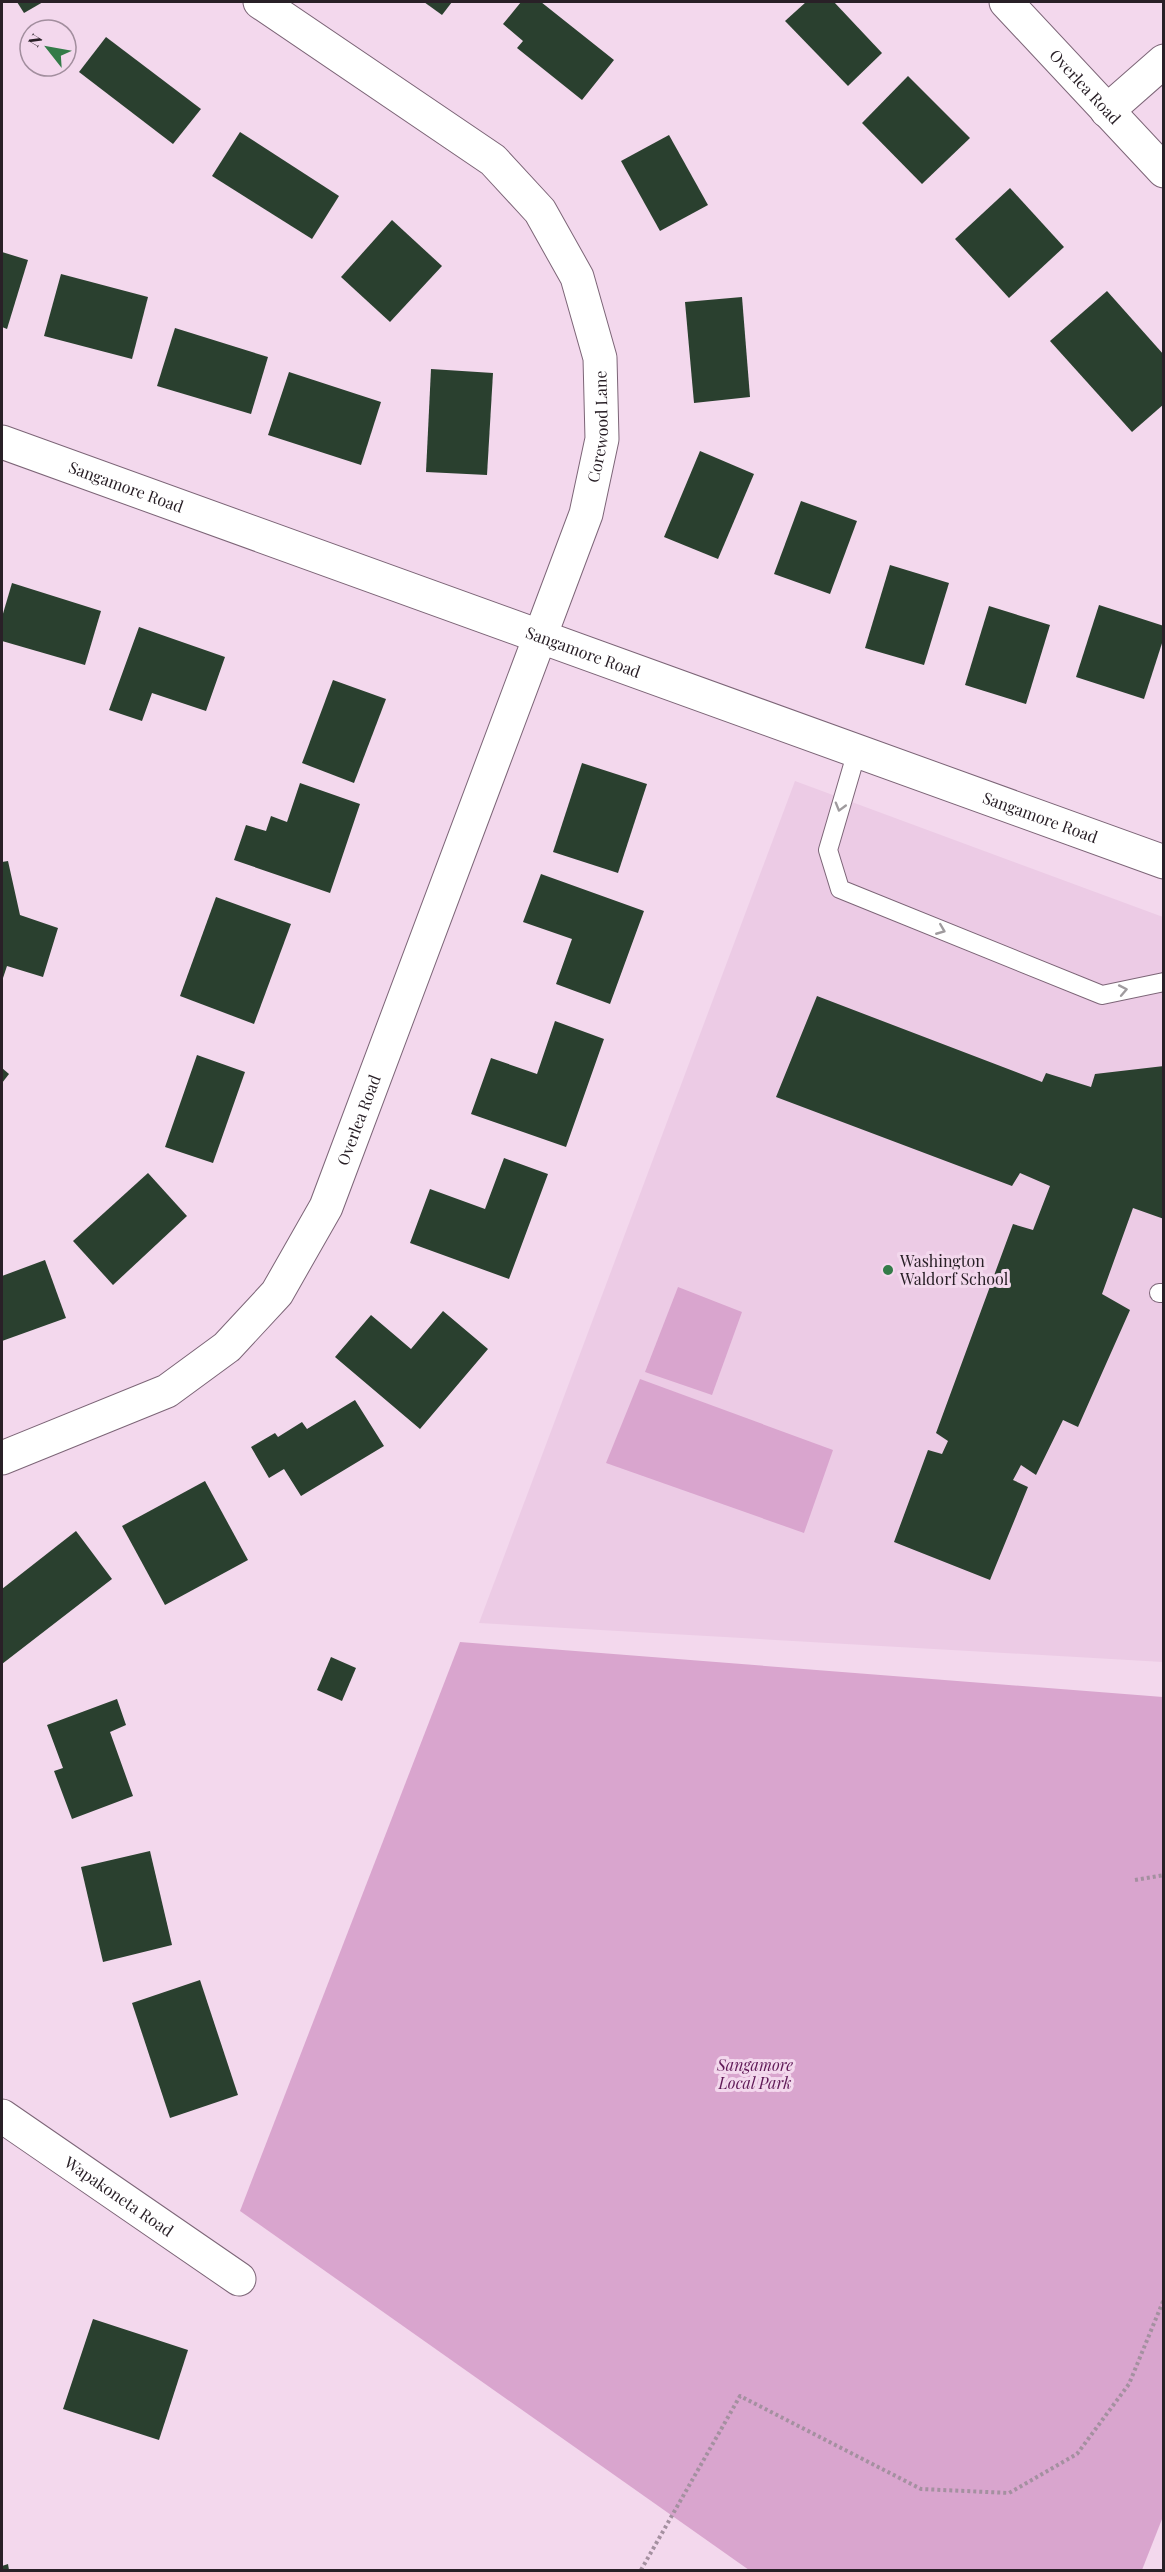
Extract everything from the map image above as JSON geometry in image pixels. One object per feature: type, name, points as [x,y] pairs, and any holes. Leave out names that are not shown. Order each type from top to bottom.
[{"type":"street","name":"Corewood Lane","points":[[260,2],[493,160],[540,211],[577,277],[600,358],[602,439],[586,514],[538,636]]},
{"type":"street","name":"Overlea Road","points":[[1006,2],[1164,171]]},
{"type":"street","points":[[1107,111],[1164,61]]},
{"type":"street","name":"Sangamore Road","points":[[2,442],[1164,862]]},
{"type":"street","name":"Overlea Road","points":[[2,1458],[167,1391],[227,1347],[277,1293],[326,1207],[538,636]]},
{"type":"street","name":"Wapakoneta Road","points":[[2,2116],[238,2279]]},
{"type":"lane","points":[[856,751],[828,850],[840,889],[1102,994],[1164,982]]},
{"type":"path","points":[[1135,1881],[1164,1875]]},
{"type":"path","points":[[642,2571],[740,2396],[921,2488],[1009,2493],[1077,2454],[1129,2384],[1164,2299]]},
{"type":"shaded area","name":"Washington Waldorf School","points":[[795,781],[1163,917],[1163,1662],[479,1623]]},
{"type":"green space","points":[[678,1287],[742,1312],[712,1395],[645,1372]]},
{"type":"green space","points":[[640,1379],[833,1450],[804,1533],[606,1463]]},
{"type":"green space","name":"Sangamore Local Park","points":[[460,1642],[1163,1697],[1164,2514],[1142,2570],[749,2570],[240,2211]]},
{"type":"building","points":[[17,2],[43,2],[24,13]]},
{"type":"building","points":[[424,2],[452,2],[442,15]]},
{"type":"building","points":[[521,2],[541,2],[614,60],[582,100],[517,48],[523,41],[503,24]]},
{"type":"building","points":[[806,2],[834,2],[882,53],[848,86],[785,21]]},
{"type":"building","points":[[106,37],[201,109],[173,144],[79,72]]},
{"type":"building","points":[[908,76],[970,138],[922,184],[862,123]]},
{"type":"building","points":[[240,132],[339,196],[312,239],[212,176]]},
{"type":"building","points":[[669,135],[708,205],[660,231],[621,161]]},
{"type":"building","points":[[1010,188],[1064,247],[1009,298],[955,239]]},
{"type":"building","points":[[392,220],[442,266],[390,322],[341,277]]},
{"type":"building","points":[[2,252],[28,260],[7,329],[2,327]]},
{"type":"building","points":[[61,274],[148,297],[132,359],[44,336]]},
{"type":"building","points":[[1107,291],[1164,355],[1164,404],[1132,432],[1050,341]]},
{"type":"building","points":[[742,297],[750,397],[694,403],[685,302]]},
{"type":"building","points":[[175,328],[268,357],[251,414],[157,386]]},
{"type":"building","points":[[431,369],[493,373],[487,475],[426,472]]},
{"type":"building","points":[[289,372],[381,402],[361,465],[268,435]]},
{"type":"building","points":[[700,451],[754,474],[718,559],[664,537]]},
{"type":"building","points":[[801,501],[857,521],[830,594],[774,574]]},
{"type":"building","points":[[890,565],[949,583],[924,665],[865,648]]},
{"type":"building","points":[[12,583],[101,611],[85,665],[2,641],[2,617]]},
{"type":"building","points":[[1099,605],[1164,626],[1164,637],[1144,699],[1076,677]]},
{"type":"building","points":[[989,606],[1050,625],[1026,704],[965,685]]},
{"type":"building","points":[[139,627],[225,657],[206,711],[152,693],[142,721],[109,710]]},
{"type":"building","points":[[333,680],[386,699],[354,783],[302,763]]},
{"type":"building","points":[[582,763],[647,784],[618,873],[553,852]]},
{"type":"building","points":[[300,783],[360,804],[330,893],[234,860],[246,825],[266,831],[271,816],[287,822]]},
{"type":"building","points":[[8,861],[20,915],[58,928],[43,977],[7,966],[2,981],[2,862]]},
{"type":"building","points":[[541,874],[644,911],[610,1004],[556,984],[572,939],[523,922]]},
{"type":"building","points":[[216,897],[291,924],[254,1024],[180,996]]},
{"type":"building","points":[[817,996],[1042,1082],[1046,1073],[1091,1087],[1095,1074],[1164,1066],[1164,1219],[1133,1208],[1102,1294],[1130,1310],[1078,1427],[1063,1420],[1036,1475],[1021,1465],[1013,1480],[1028,1487],[990,1580],[894,1542],[928,1450],[942,1454],[948,1441],[936,1433],[1013,1224],[1033,1230],[1050,1186],[1020,1173],[1012,1186],[776,1097]]},
{"type":"building","points":[[555,1021],[604,1039],[566,1147],[471,1114],[491,1058],[537,1074]]},
{"type":"building","points":[[197,1055],[245,1072],[213,1163],[165,1147]]},
{"type":"building","points":[[2,1068],[9,1074],[2,1083]]},
{"type":"building","points":[[504,1158],[548,1174],[509,1279],[410,1243],[430,1189],[485,1209]]},
{"type":"building","points":[[148,1173],[187,1216],[113,1285],[73,1241]]},
{"type":"building","points":[[45,1260],[66,1318],[2,1341],[2,1276]]},
{"type":"building","points":[[443,1311],[488,1349],[420,1429],[335,1357],[371,1315],[411,1349]]},
{"type":"building","points":[[355,1400],[384,1446],[301,1496],[284,1469],[269,1478],[251,1447],[275,1433],[278,1437],[302,1422],[307,1429]]},
{"type":"building","points":[[205,1481],[248,1560],[165,1605],[122,1526]]},
{"type":"building","points":[[76,1531],[112,1579],[2,1664],[2,1589]]},
{"type":"building","points":[[331,1657],[356,1668],[342,1701],[317,1690]]},
{"type":"building","points":[[117,1699],[126,1725],[110,1732],[133,1796],[72,1819],[54,1771],[63,1768],[47,1725]]},
{"type":"building","points":[[150,1851],[172,1945],[103,1962],[81,1867]]},
{"type":"building","points":[[200,1980],[238,2095],[170,2118],[132,2003]]},
{"type":"building","points":[[93,2319],[188,2350],[159,2440],[63,2409]]},
{"type":"building","points":[[8,2564],[9,2570],[2,2570],[2,2566]]},
{"type":"place","name":"Washington Waldorf School","points":[[888,1270]]}]
